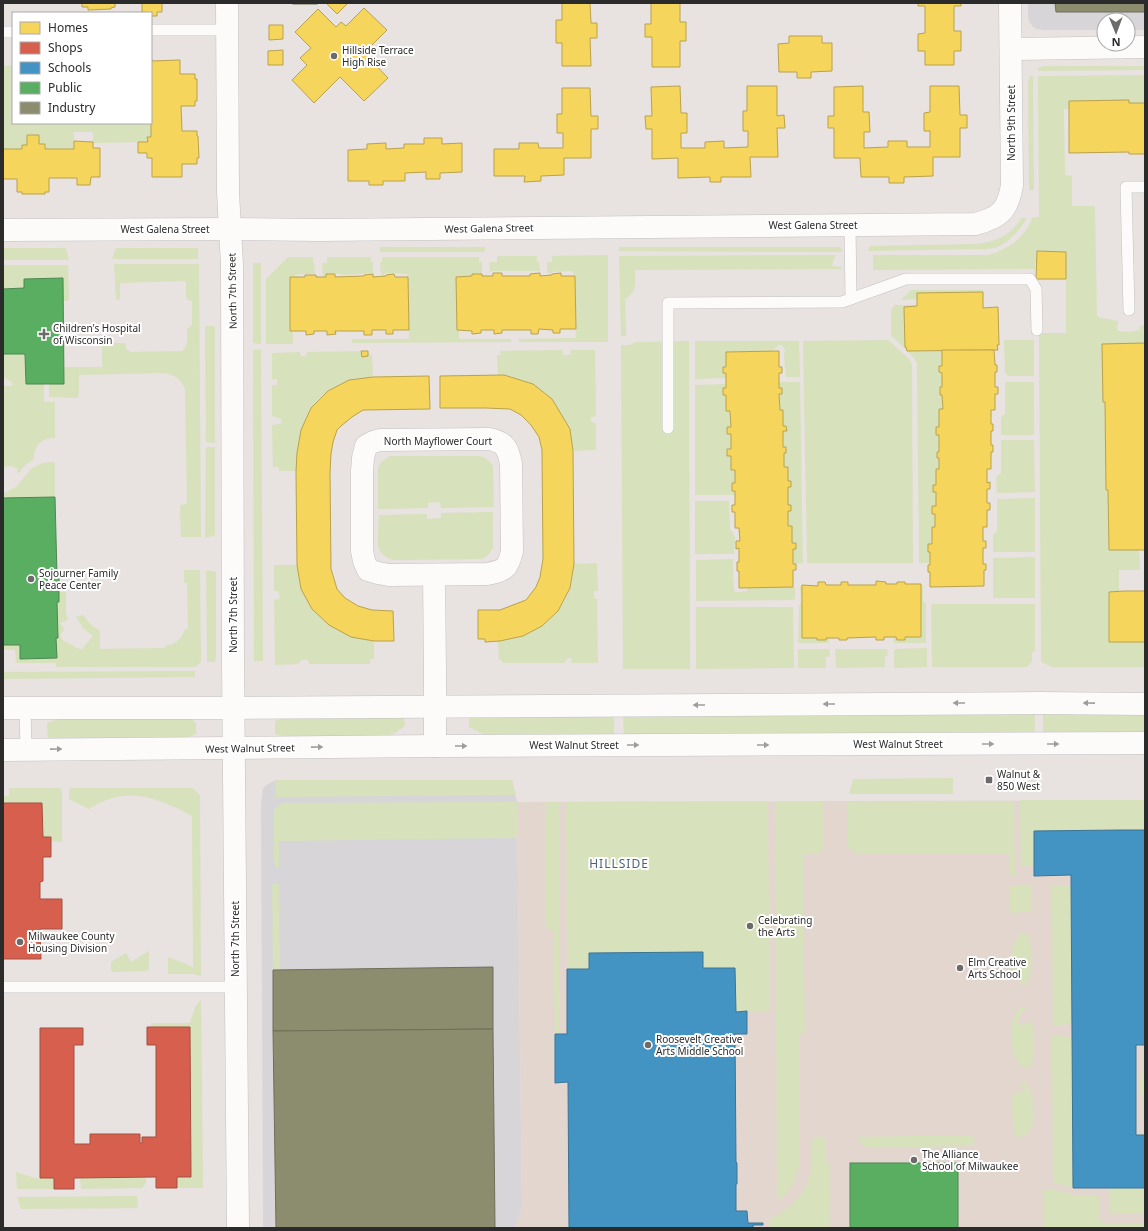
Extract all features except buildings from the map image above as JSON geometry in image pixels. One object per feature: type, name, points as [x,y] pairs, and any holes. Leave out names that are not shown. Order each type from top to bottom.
[{"type":"street","name":"North 7th Street","points":[[227,3],[228,192],[232,265],[235,987],[238,1228]]},
{"type":"street","name":"North 9th Street","points":[[975,224],[988,221],[1001,213],[1009,200],[1012,185],[1010,3]]},
{"type":"street","points":[[1011,49],[1145,47]]},
{"type":"street","name":"West Galena Street","points":[[3,230],[318,230],[975,224]]},
{"type":"street","name":"North Mayflower Court","points":[[489,439],[505,445],[511,464],[512,551],[506,567],[497,572],[487,574],[434,575],[389,575],[368,570],[362,551],[362,458],[366,446],[380,440],[489,439]]},
{"type":"street","points":[[434,575],[434,746]]},
{"type":"street","points":[[3,708],[1039,703],[1145,704]]},
{"type":"street","name":"West Walnut Street","points":[[3,750],[434,746],[1145,743]]},
{"type":"lane","points":[[152,30],[228,30]]},
{"type":"lane","points":[[1129,310],[1126,187],[1145,187]]},
{"type":"lane","points":[[850,225],[851,299]]},
{"type":"lane","points":[[668,428],[668,303],[842,302],[906,279],[1030,278],[1036,289],[1037,330]]},
{"type":"lane","points":[[25,708],[26,750]]},
{"type":"lane","points":[[3,987],[235,987]]},
{"type":"shaded area","points":[[1028,3],[1145,3],[1145,30],[1136,30],[1136,12],[1096,12],[1096,30],[1037,29],[1033,27],[1028,16]]},
{"type":"shaded area","points":[[276,780],[512,780],[517,802],[522,1208],[515,1228],[263,1228],[261,803],[263,789],[266,785]]},
{"type":"shaded area","points":[[1145,800],[1145,1228],[515,1228],[522,1208],[517,802]]},
{"type":"green space","points":[[12,65],[12,124],[151,124],[151,137],[147,137],[148,142],[93,143],[93,132],[74,132],[74,149],[45,149],[45,144],[22,145],[22,149],[3,149],[3,66]]},
{"type":"green space","points":[[1044,66],[1145,66],[1145,70],[1038,71],[1038,68]]},
{"type":"green space","points":[[1145,75],[1145,103],[1129,103],[1129,100],[1069,101],[1069,109],[1064,109],[1065,175],[1072,176],[1072,206],[1095,206],[1097,317],[1118,321],[1117,331],[1129,332],[1140,330],[1139,326],[1145,325],[1145,343],[1102,344],[1109,550],[1139,550],[1140,570],[1119,570],[1119,591],[1109,592],[1109,642],[1145,642],[1145,667],[1052,667],[1041,662],[1039,333],[1066,333],[1066,252],[1037,251],[1035,269],[873,270],[873,255],[988,255],[995,253],[1015,242],[1026,231],[1032,218],[1039,217],[1038,76]]},
{"type":"green space","points":[[1030,76],[1033,76],[1034,190],[1029,190],[1028,83]]},
{"type":"green space","points":[[1021,218],[1027,218],[1017,232],[1009,240],[994,248],[868,251],[870,246],[983,243],[1002,237],[1013,229]]},
{"type":"green space","points":[[380,247],[485,247],[485,252],[380,252]]},
{"type":"green space","points":[[619,247],[841,247],[842,252],[619,251]]},
{"type":"green space","points":[[3,248],[66,248],[69,260],[3,260]]},
{"type":"green space","points":[[116,248],[198,248],[198,259],[112,259]]},
{"type":"green space","points":[[608,255],[608,342],[519,342],[519,339],[576,338],[575,276],[572,271],[552,272],[549,276],[549,273],[547,273],[547,262],[552,262],[552,256]]},
{"type":"green space","points":[[837,255],[834,258],[832,266],[841,267],[841,269],[635,270],[634,290],[625,299],[626,336],[621,336],[619,256]]},
{"type":"green space","points":[[497,256],[537,256],[540,271],[490,272],[489,262],[497,262]]},
{"type":"green space","points":[[288,257],[313,257],[315,274],[300,274],[290,278],[290,331],[293,331],[293,344],[266,344],[266,279]]},
{"type":"green space","points":[[327,257],[371,257],[371,262],[373,262],[373,273],[344,275],[335,273],[323,277],[322,263],[327,263]]},
{"type":"green space","points":[[382,257],[479,257],[479,262],[482,262],[482,274],[456,277],[457,330],[459,330],[459,339],[511,339],[511,342],[352,343],[352,339],[409,339],[408,277],[407,274],[385,273],[383,277],[380,262],[382,262]]},
{"type":"green space","points":[[253,263],[261,263],[261,344],[253,343]]},
{"type":"green space","points":[[114,264],[199,264],[201,537],[181,537],[180,505],[187,504],[185,390],[179,380],[174,376],[163,373],[79,375],[79,394],[77,398],[49,397],[49,384],[64,384],[64,367],[102,367],[102,343],[125,343],[126,349],[131,352],[182,351],[186,346],[187,329],[192,325],[192,301],[188,300],[186,297],[186,281],[120,283],[120,298],[117,300]]},
{"type":"green space","points":[[3,265],[68,265],[68,301],[63,301],[62,278],[24,279],[24,288],[3,289]]},
{"type":"green space","points":[[911,290],[983,290],[983,292],[917,293],[917,299],[901,300]]},
{"type":"green space","points":[[895,305],[917,305],[904,307],[905,347],[907,351],[891,335],[891,310]]},
{"type":"green space","points":[[205,326],[215,326],[215,443],[206,442]]},
{"type":"green space","points":[[888,340],[909,359],[912,365],[913,563],[807,563],[803,341]]},
{"type":"green space","points":[[1004,340],[1034,340],[1034,376],[1008,376],[1005,373]]},
{"type":"green space","points":[[689,341],[690,669],[623,669],[621,345],[629,345],[636,342]]},
{"type":"green space","points":[[695,341],[799,341],[800,377],[786,377],[784,356],[785,350],[782,345],[779,345],[772,351],[726,352],[726,367],[723,368],[723,373],[726,373],[726,378],[695,379]]},
{"type":"green space","points":[[261,349],[263,661],[254,661],[253,350]]},
{"type":"green space","points":[[562,350],[563,355],[570,355],[571,350],[595,350],[596,416],[591,417],[591,421],[596,424],[596,450],[573,451],[570,429],[552,399],[533,384],[504,375],[498,375],[497,355],[501,355],[500,351]]},
{"type":"green space","points":[[942,350],[942,366],[939,366],[939,372],[942,373],[942,387],[940,387],[940,395],[942,395],[943,409],[939,409],[939,427],[937,435],[939,435],[939,452],[937,452],[937,458],[939,458],[939,468],[936,469],[936,485],[933,485],[933,492],[936,492],[936,506],[932,506],[935,514],[935,527],[932,527],[932,544],[928,545],[928,551],[930,552],[930,563],[919,563],[917,363],[907,351]]},
{"type":"green space","points":[[368,351],[369,355],[372,355],[373,377],[351,380],[334,387],[313,405],[302,428],[299,442],[297,471],[279,471],[279,467],[273,467],[272,425],[280,424],[282,422],[280,418],[272,416],[272,385],[277,385],[277,379],[272,379],[272,353],[300,352],[301,356],[306,356],[307,352]]},
{"type":"green space","points":[[3,354],[25,354],[26,384],[44,384],[44,402],[55,402],[55,438],[46,439],[39,443],[35,450],[34,459],[25,465],[19,473],[17,472],[18,469],[12,466],[3,467],[3,386],[12,386],[13,383],[3,377]]},
{"type":"green space","points":[[779,382],[800,382],[803,563],[793,564],[793,549],[796,548],[796,543],[792,543],[792,526],[788,526],[788,511],[791,511],[791,506],[788,505],[788,487],[791,487],[791,481],[788,481],[784,467],[783,431],[787,431],[786,426],[783,426],[783,410],[780,410],[779,394],[782,394],[779,388]]},
{"type":"green space","points":[[1005,382],[1034,382],[1034,435],[1001,435],[1001,417],[1005,414]]},
{"type":"green space","points":[[726,384],[726,411],[730,411],[731,427],[727,428],[727,434],[731,434],[731,449],[727,449],[731,456],[731,470],[735,470],[735,495],[695,495],[695,385]]},
{"type":"green space","points":[[1001,440],[1034,440],[1035,492],[997,493],[996,477],[1001,473]]},
{"type":"green space","points":[[206,447],[215,447],[215,535],[205,538]]},
{"type":"green space","points":[[390,456],[480,456],[489,461],[493,466],[494,507],[441,508],[440,502],[428,503],[428,508],[378,509],[378,468],[381,462]]},
{"type":"green space","points":[[43,463],[55,463],[55,497],[3,498],[3,494],[16,487],[32,468]]},
{"type":"green space","points":[[1035,498],[1035,552],[993,552],[993,535],[997,531],[997,499]]},
{"type":"green space","points":[[695,501],[729,501],[730,529],[735,537],[734,554],[695,554]]},
{"type":"green space","points":[[493,512],[493,548],[487,556],[481,559],[394,560],[384,556],[379,548],[379,515],[427,514],[427,519],[441,518],[441,513]]},
{"type":"green space","points":[[1035,557],[1035,598],[993,598],[993,558]]},
{"type":"green space","points":[[733,559],[733,581],[735,592],[747,591],[748,588],[795,587],[795,598],[793,600],[696,601],[696,560]]},
{"type":"green space","points":[[597,563],[598,591],[594,591],[594,598],[597,599],[598,663],[572,663],[571,658],[568,658],[564,663],[502,663],[502,660],[499,660],[498,641],[521,636],[542,626],[551,618],[565,600],[571,586],[574,564]]},
{"type":"green space","points":[[274,565],[297,565],[301,589],[312,609],[329,625],[351,637],[374,641],[374,659],[370,659],[370,664],[309,664],[308,660],[302,660],[298,664],[275,665],[274,600],[280,599],[279,591],[274,591]]},
{"type":"green space","points":[[184,570],[200,570],[201,662],[195,667],[56,667],[56,663],[16,663],[15,650],[3,650],[3,645],[20,645],[20,659],[56,658],[56,638],[58,638],[57,602],[59,602],[59,592],[66,592],[66,613],[68,620],[60,623],[64,629],[60,637],[66,642],[82,649],[93,636],[83,628],[76,617],[83,615],[90,624],[100,631],[100,649],[165,648],[165,646],[178,640],[182,636],[185,629],[188,629],[187,583],[184,583]]},
{"type":"green space","points":[[206,570],[216,572],[215,662],[207,662]]},
{"type":"green space","points":[[800,586],[802,586],[817,640],[826,640],[826,638],[829,637],[829,643],[798,643],[799,606],[801,602]]},
{"type":"green space","points":[[921,586],[923,586],[923,601],[926,604],[926,643],[894,643],[894,637],[896,637],[897,640],[905,640],[905,637],[921,637]]},
{"type":"green space","points":[[931,604],[1035,604],[1035,651],[1032,652],[1032,662],[1026,667],[932,667]]},
{"type":"green space","points":[[696,607],[793,607],[794,668],[696,669]]},
{"type":"green space","points":[[927,648],[927,667],[894,668],[894,649]]},
{"type":"green space","points":[[798,649],[829,649],[830,656],[826,657],[826,668],[798,668]]},
{"type":"green space","points":[[835,649],[887,649],[888,655],[885,657],[885,667],[836,668]]},
{"type":"green space","points":[[195,671],[195,677],[3,679],[3,672]]},
{"type":"green space","points":[[1145,711],[1145,734],[1043,738],[1043,712]]},
{"type":"green space","points":[[1035,712],[1035,737],[624,739],[623,713]]},
{"type":"green space","points":[[469,713],[614,713],[614,739],[496,739],[469,727]]},
{"type":"green space","points":[[178,715],[192,719],[196,723],[196,734],[180,740],[48,741],[47,723],[64,717]]},
{"type":"green space","points":[[404,715],[405,726],[395,733],[384,737],[293,740],[275,734],[275,721],[291,716]]},
{"type":"green space","points":[[953,778],[953,794],[849,794],[853,779]]},
{"type":"green space","points":[[276,780],[512,780],[516,795],[276,797]]},
{"type":"green space","points":[[9,788],[60,788],[62,792],[62,842],[51,841],[51,837],[43,837],[42,803],[3,803],[3,796],[9,796]]},
{"type":"green space","points":[[71,788],[192,788],[200,795],[201,976],[193,974],[168,974],[168,957],[193,967],[192,816],[154,799],[141,796],[116,797],[89,809],[69,799],[69,790]]},
{"type":"green space","points":[[1020,800],[1145,800],[1145,830],[1034,831],[1034,866],[1021,866]]},
{"type":"green space","points":[[768,801],[770,1011],[736,1012],[735,968],[703,968],[702,952],[590,953],[589,969],[567,969],[566,802]]},
{"type":"green space","points":[[775,801],[823,802],[823,850],[817,854],[803,854],[805,1033],[799,1033],[800,1160],[793,1184],[782,1198],[777,1200]]},
{"type":"green space","points":[[1014,801],[1015,875],[1010,875],[1009,853],[855,854],[850,850],[848,845],[848,802]]},
{"type":"green space","points":[[517,802],[517,838],[279,841],[279,867],[276,867],[274,860],[274,812],[275,809],[282,803]]},
{"type":"green space","points":[[545,802],[559,802],[559,1034],[555,1034],[553,930],[548,929],[545,926]]},
{"type":"green space","points":[[279,884],[280,969],[273,970],[272,885]]},
{"type":"green space","points":[[1032,885],[1032,912],[1010,913],[1010,886]]},
{"type":"green space","points":[[1052,885],[1071,885],[1072,1023],[1053,1026]]},
{"type":"green space","points":[[1019,934],[1028,934],[1030,946],[1031,970],[1028,983],[1025,984],[1019,981],[1015,975],[1011,962],[1013,946]]},
{"type":"green space","points":[[149,951],[149,969],[147,971],[113,972],[111,970],[111,962],[126,953],[131,962]]},
{"type":"green space","points":[[201,1000],[203,1188],[177,1188],[177,1177],[191,1177],[190,1028],[151,1027],[151,1023],[190,1023],[195,1007]]},
{"type":"green space","points":[[1021,1006],[1027,1009],[1021,1012],[1018,1022],[1022,1025],[1032,1021],[1034,1038],[1032,1062],[1030,1067],[1024,1067],[1019,1064],[1012,1045],[1012,1023]]},
{"type":"green space","points":[[1052,1036],[1066,1036],[1066,1038],[1072,1038],[1073,1188],[1053,1182]]},
{"type":"green space","points":[[1145,1064],[1145,1102],[1142,1098],[1140,1083]]},
{"type":"green space","points":[[1025,1082],[1032,1095],[1033,1118],[1032,1127],[1028,1134],[1019,1137],[1013,1132],[1012,1100],[1014,1092],[1017,1094],[1024,1091],[1025,1089],[1019,1084]]},
{"type":"green space","points":[[974,1135],[974,1146],[866,1148],[856,1137]]},
{"type":"green space","points":[[812,1137],[826,1137],[826,1161],[829,1164],[829,1228],[769,1228],[769,1220],[793,1204],[806,1187],[811,1166]]},
{"type":"green space","points":[[16,1172],[35,1178],[54,1178],[54,1189],[17,1189]]},
{"type":"green space","points":[[80,1178],[146,1178],[146,1183],[142,1188],[81,1189]]},
{"type":"green space","points":[[1109,1188],[1145,1188],[1145,1213],[1110,1213]]},
{"type":"green space","points":[[1043,1189],[1053,1189],[1075,1195],[1099,1195],[1099,1220],[1104,1224],[1145,1224],[1145,1228],[1044,1228]]},
{"type":"green space","points":[[137,1196],[138,1208],[21,1209],[17,1197]]},
{"type":"place","name":"Hillside Terrace High Rise","points":[[334,56]]},
{"type":"place","name":"Children's Hospital of Wisconsin","points":[[44,334]]},
{"type":"place","name":"Sojourner Family Peace Center","points":[[31,579]]},
{"type":"place","name":"Walnut & 850 West","points":[[989,780]]},
{"type":"place","name":"Celebrating the Arts","points":[[750,926]]},
{"type":"place","name":"Milwaukee County Housing Division","points":[[20,942]]},
{"type":"place","name":"Elm Creative Arts School","points":[[960,968]]},
{"type":"place","name":"Roosevelt Creative Arts Middle School","points":[[648,1045]]},
{"type":"place","name":"The Alliance School of Milwaukee","points":[[914,1160]]},
{"type":"district","name":"HILLSIDE","points":[[619,864]]}]
